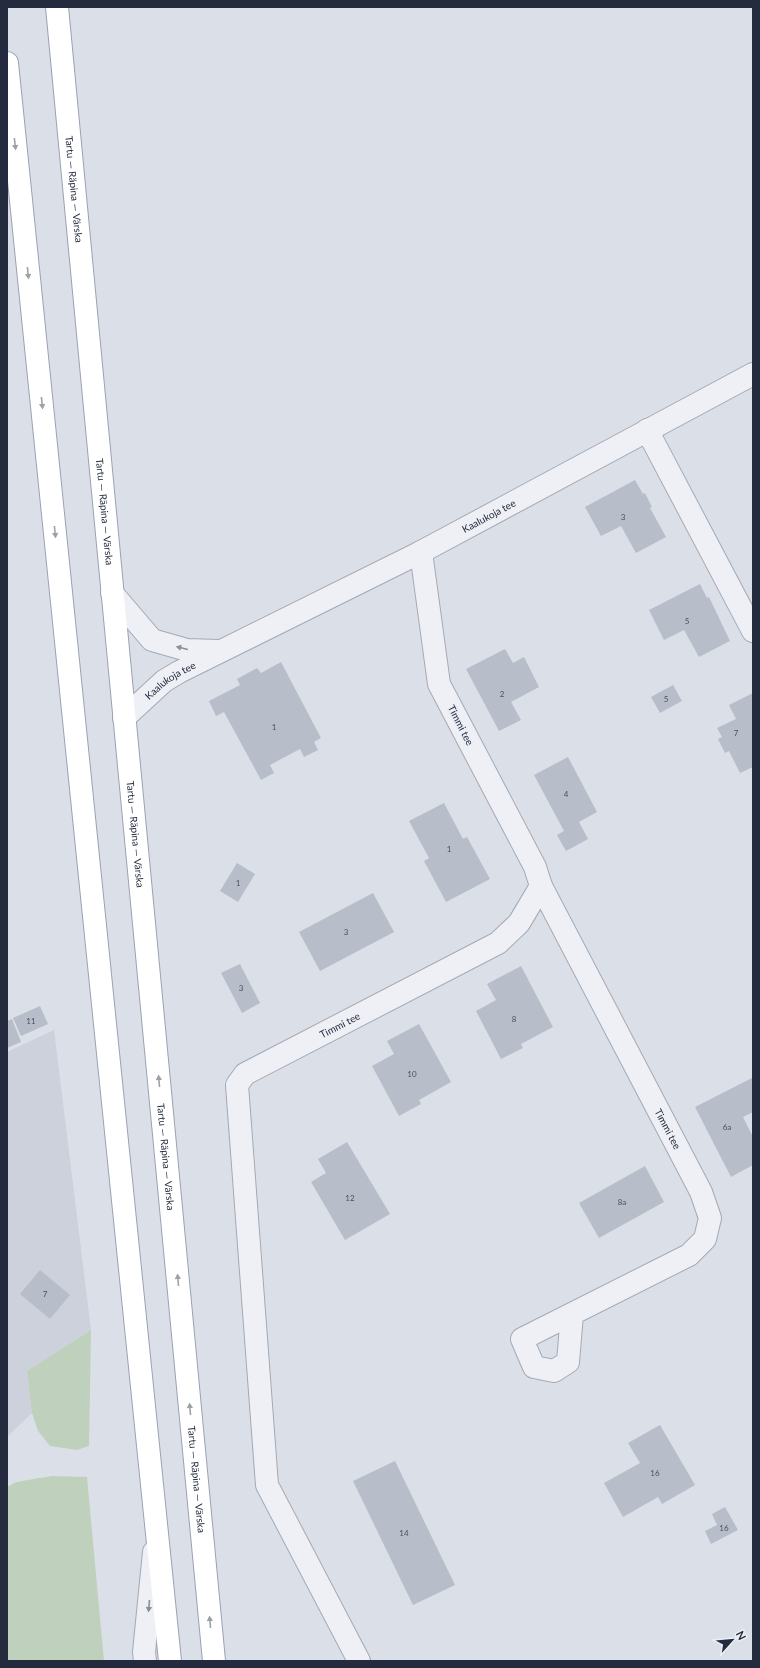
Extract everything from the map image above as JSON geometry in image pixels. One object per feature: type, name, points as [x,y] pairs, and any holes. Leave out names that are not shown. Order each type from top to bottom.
[{"type":"main road","name":"Tartu — Räpina — Värska","points":[[57,7],[214,1661]]},
{"type":"main road","points":[[7,63],[170,1661]]},
{"type":"street","name":"Kaalukoja tee","points":[[124,718],[164,681],[221,651],[421,552],[753,374]]},
{"type":"street","points":[[647,430],[753,631]]},
{"type":"street","name":"Timmi tee","points":[[421,552],[439,684],[535,867],[541,886],[701,1192],[710,1218],[705,1239],[688,1255],[572,1314]]},
{"type":"street","name":"Kaalukoja tee","points":[[112,593],[152,640],[187,650],[221,651]]},
{"type":"street","name":"Timmi tee","points":[[359,1661],[267,1485],[238,1085],[245,1074],[498,944],[519,923],[541,886]]},
{"type":"street","points":[[146,1661],[144,1652],[156,1525]]},
{"type":"shaded area","points":[[54,1030],[91,1330],[27,1371],[32,1413],[7,1437],[7,1052]]},
{"type":"green space","points":[[91,1330],[89,1446],[77,1450],[50,1446],[38,1431],[32,1413],[27,1371]]},
{"type":"green space","points":[[52,1476],[87,1477],[104,1661],[7,1661],[7,1487],[16,1482]]},
{"type":"building","points":[[635,480],[643,494],[645,493],[652,507],[650,508],[666,537],[636,553],[621,526],[601,536],[585,507]]},
{"type":"building","points":[[700,584],[707,598],[709,597],[730,641],[699,657],[684,630],[664,640],[649,610]]},
{"type":"building","points":[[505,649],[513,663],[524,657],[539,687],[511,702],[521,720],[499,731],[466,669]]},
{"type":"building","points":[[281,662],[321,738],[314,742],[318,750],[304,757],[300,749],[270,765],[274,773],[261,780],[224,712],[216,716],[209,701],[240,685],[237,679],[257,668],[261,673]]},
{"type":"building","points":[[673,685],[682,701],[660,713],[651,697]]},
{"type":"building","points":[[753,693],[753,767],[740,773],[729,751],[725,753],[718,739],[722,737],[717,728],[736,719],[729,705]]},
{"type":"building","points":[[568,757],[597,812],[579,822],[588,839],[566,851],[557,835],[564,831],[534,775]]},
{"type":"building","points":[[444,803],[463,839],[467,837],[490,879],[446,902],[424,861],[429,858],[409,821]]},
{"type":"building","points":[[237,863],[255,874],[238,902],[220,891]]},
{"type":"building","points":[[373,893],[394,932],[320,971],[299,932]]},
{"type":"building","points":[[240,964],[260,1003],[242,1013],[221,973]]},
{"type":"building","points":[[521,966],[553,1027],[521,1044],[523,1048],[501,1059],[476,1011],[496,1000],[487,984]]},
{"type":"building","points":[[40,1006],[48,1024],[21,1036],[13,1018]]},
{"type":"building","points":[[12,1019],[21,1042],[7,1048],[7,1021]]},
{"type":"building","points":[[419,1024],[451,1082],[419,1100],[421,1104],[399,1116],[372,1066],[394,1054],[387,1041]]},
{"type":"building","points":[[752,1078],[753,1112],[743,1117],[753,1137],[753,1165],[731,1177],[695,1107]]},
{"type":"building","points":[[347,1142],[390,1214],[345,1240],[311,1182],[326,1173],[318,1159]]},
{"type":"building","points":[[645,1166],[664,1202],[599,1238],[579,1203]]},
{"type":"building","points":[[40,1270],[70,1295],[50,1319],[20,1294]]},
{"type":"building","points":[[660,1425],[695,1485],[662,1504],[658,1497],[623,1517],[604,1483],[640,1463],[628,1443]]},
{"type":"building","points":[[395,1461],[455,1585],[413,1605],[353,1481]]},
{"type":"building","points":[[725,1507],[738,1530],[711,1544],[705,1531],[717,1525],[712,1514]]}]
